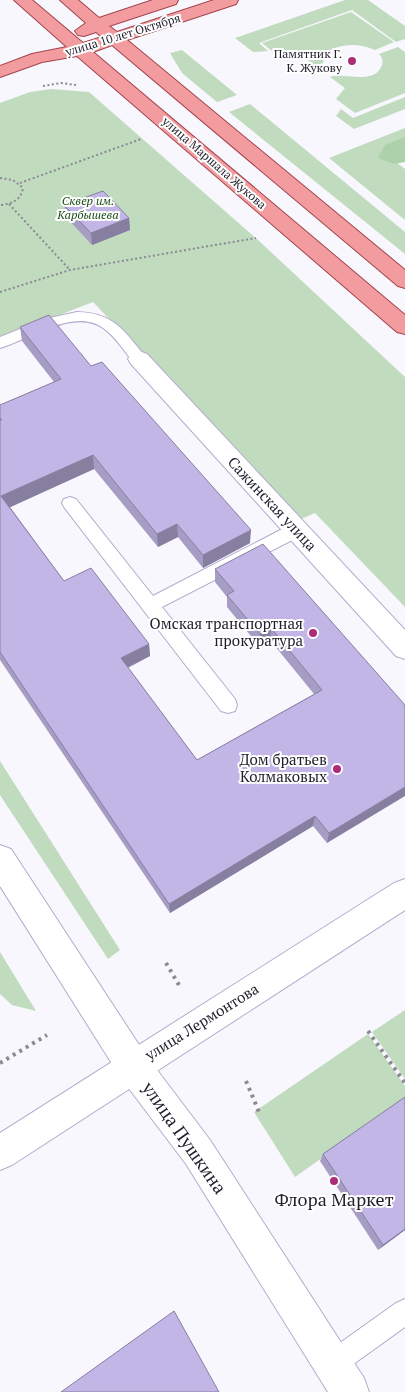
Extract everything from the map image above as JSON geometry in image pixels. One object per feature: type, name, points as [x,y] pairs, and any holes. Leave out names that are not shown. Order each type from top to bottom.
[{"type":"main road","name":"улица Маршала Жукова","points":[[22,0],[405,327]]},
{"type":"main road","points":[[68,0],[405,281]]},
{"type":"main road","name":"улица 10 лет Октября","points":[[75,45],[97,24],[170,0]]},
{"type":"main road","name":"улица 10 лет Октября","points":[[0,72],[75,45],[115,39],[230,0]]},
{"type":"street","name":"Сажинская улица","points":[[139,359],[405,648]]},
{"type":"street","name":"улица Пушкина","points":[[0,859],[133,1066],[198,1152],[341,1378]]},
{"type":"street","name":"улица Лермонтова","points":[[0,1153],[405,893]]},
{"type":"lane","points":[[0,343],[57,320],[81,317],[101,320],[115,330],[139,359]]},
{"type":"lane","points":[[70,503],[228,705]]},
{"type":"lane","points":[[150,605],[296,530]]},
{"type":"lane","points":[[341,1378],[405,1312]]},
{"type":"path","points":[[39,88],[61,83],[84,87]]},
{"type":"path","points":[[20,183],[147,137]]},
{"type":"path","points":[[0,178],[12,179],[20,183],[23,188],[22,194],[17,200],[0,205]]},
{"type":"path","points":[[8,204],[70,270]]},
{"type":"path","points":[[0,292],[70,270],[262,238],[254,231]]},
{"type":"path","points":[[166,963],[180,985]]},
{"type":"path","points":[[368,1031],[405,1083]]},
{"type":"path","points":[[0,1063],[47,1035]]},
{"type":"path","points":[[246,1082],[260,1112]]},
{"type":"green space","points":[[345,0],[368,0],[405,26],[405,39],[396,42],[352,10],[259,43],[268,51],[253,52],[235,38]]},
{"type":"green space","points":[[351,12],[394,42],[375,50],[356,45],[338,47],[326,52],[323,63],[315,66],[303,56],[278,56],[262,43]]},
{"type":"green space","points":[[398,47],[405,52],[405,93],[355,113],[336,99],[345,88],[330,77],[366,77],[373,75],[382,65],[382,59],[379,54]]},
{"type":"green space","points":[[182,50],[237,95],[217,102],[182,73],[170,53]]},
{"type":"green space","name":"Сквер им. Карбышева","points":[[51,89],[89,92],[258,240],[405,377],[405,607],[315,513],[299,520],[93,302],[0,338],[0,103],[30,92]]},
{"type":"green space","points":[[405,97],[405,109],[354,129],[336,116],[341,109],[353,118]]},
{"type":"green space","points":[[250,104],[405,232],[405,254],[229,112]]},
{"type":"green space","points":[[405,128],[405,142],[382,151],[405,169],[405,220],[329,158]]},
{"type":"green space","points":[[405,137],[405,162],[394,164],[378,158],[385,145]]},
{"type":"green space","points":[[0,761],[120,950],[108,959],[0,795]]},
{"type":"green space","points":[[0,952],[36,1011],[12,1005],[0,994]]},
{"type":"green space","points":[[405,1010],[405,1079],[372,1032]]},
{"type":"green space","points":[[368,1034],[405,1086],[405,1099],[295,1177],[254,1112]]},
{"type":"building","points":[[103,191],[129,218],[91,233],[64,205]]},
{"type":"building","points":[[49,315],[91,366],[102,362],[251,530],[203,555],[177,524],[157,534],[93,455],[1,496],[64,581],[91,568],[149,644],[121,658],[197,760],[322,690],[271,628],[260,634],[227,595],[234,591],[215,569],[263,544],[405,705],[405,787],[329,833],[315,816],[169,904],[0,652],[0,420],[2,420],[0,418],[0,405],[61,379],[20,327]]},
{"type":"building","points":[[405,1097],[405,1229],[383,1245],[323,1154]]},
{"type":"building","points":[[174,1311],[219,1392],[61,1392]]},
{"type":"place","name":"Памятник Г. К. Жукову","points":[[352,61]]},
{"type":"place","name":"Омская транспортная прокуратура","points":[[313,633]]},
{"type":"place","name":"Дом братьев Колмаковых","points":[[337,769]]},
{"type":"place","name":"Флора Маркет","points":[[334,1181]]}]
